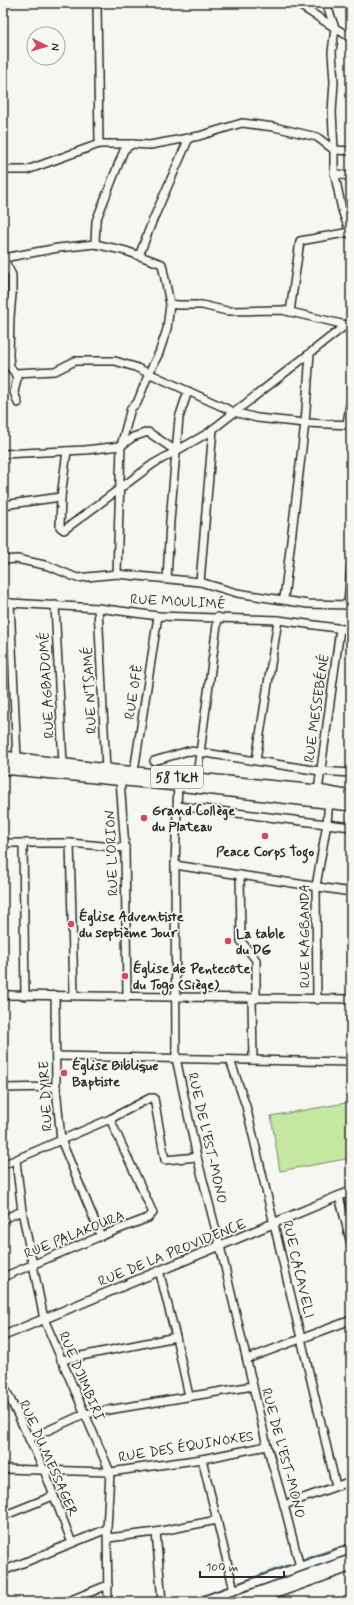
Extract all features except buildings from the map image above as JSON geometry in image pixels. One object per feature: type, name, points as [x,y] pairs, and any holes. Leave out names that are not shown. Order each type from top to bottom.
[{"type":"highway","name":"58 TKH","points":[[3,757],[132,772],[178,781]]},
{"type":"highway","name":"58 TKH","points":[[3,768],[120,780],[178,781],[318,791],[351,797]]},
{"type":"highway","name":"58 TKH","points":[[196,782],[351,805]]},
{"type":"street","points":[[97,3],[99,144]]},
{"type":"street","points":[[296,3],[351,38]]},
{"type":"street","points":[[290,312],[300,241],[350,233],[348,219],[334,173],[332,112],[334,82],[332,52],[335,28],[326,3]]},
{"type":"street","points":[[3,170],[27,170],[99,144],[150,145],[188,138],[242,123],[274,127],[317,137],[334,150],[351,151]]},
{"type":"street","points":[[139,256],[188,138]]},
{"type":"street","points":[[95,244],[96,221],[124,150],[132,144]]},
{"type":"street","points":[[334,173],[351,177]]},
{"type":"street","points":[[18,403],[14,392],[17,379],[10,367],[9,355],[12,274],[3,258],[58,248],[95,244],[126,251],[162,264],[170,304],[167,329],[159,353],[137,403],[131,408],[121,446],[121,489],[117,574]]},
{"type":"street","points":[[170,304],[202,305],[227,311],[282,310],[349,323]]},
{"type":"street","points":[[68,451],[61,497],[60,527],[64,530],[153,464],[213,429],[349,323]]},
{"type":"street","points":[[284,599],[304,423],[310,353]]},
{"type":"street","points":[[15,374],[55,371],[75,361],[115,361],[135,367],[234,412],[257,418],[304,423],[349,424],[351,398]]},
{"type":"street","points":[[167,580],[170,521],[179,418],[188,391]]},
{"type":"street","points":[[200,582],[213,429]]},
{"type":"street","points":[[3,454],[68,451],[121,446],[133,437],[148,432],[176,451]]},
{"type":"street","points":[[3,505],[61,497]]},
{"type":"street","points":[[3,560],[17,559],[49,566],[77,578],[117,574],[200,582],[237,592],[308,604],[349,604],[351,564]]},
{"type":"street","points":[[6,602],[17,759]]},
{"type":"street","name":"RUE MOULIMÉ","points":[[6,602],[98,608],[158,616],[278,620],[351,630]]},
{"type":"street","name":"RUE AGBADOMÉ","points":[[55,605],[63,764]]},
{"type":"street","name":"RUE N'TSAMÉ","points":[[98,608],[106,770]]},
{"type":"street","name":"RUE OFÈ","points":[[132,772],[135,765],[158,616]]},
{"type":"street","points":[[196,782],[218,617]]},
{"type":"street","points":[[256,760],[278,620]]},
{"type":"street","name":"RUE MESSEBÉNÉ","points":[[318,791],[340,629]]},
{"type":"street","points":[[154,761],[188,751],[256,760],[320,771],[351,774]]},
{"type":"street","name":"RUE L'ORION","points":[[120,780],[125,848],[127,997]]},
{"type":"street","name":"RUE DE L'EST-MONO","points":[[178,781],[176,865],[176,1058],[197,1157],[220,1246],[252,1386],[300,1567]]},
{"type":"street","name":"RUE KAGBANDA","points":[[317,1000],[316,886],[327,823],[329,801]]},
{"type":"street","points":[[178,806],[351,827]]},
{"type":"street","points":[[3,843],[70,843],[125,848]]},
{"type":"street","points":[[23,843],[25,996]]},
{"type":"street","points":[[70,843],[74,995]]},
{"type":"street","points":[[176,865],[351,892]]},
{"type":"street","points":[[240,875],[241,941],[256,960],[253,1060]]},
{"type":"street","points":[[3,995],[317,1000],[351,999]]},
{"type":"street","name":"RUE DYIRE","points":[[55,995],[56,1087],[61,1140],[101,1236]]},
{"type":"street","points":[[56,1056],[351,1062]]},
{"type":"street","name":"RUE CACAVELI","points":[[230,1060],[246,1106],[336,1486]]},
{"type":"street","points":[[3,1088],[56,1087]]},
{"type":"street","points":[[3,1165],[16,1161],[110,1119],[150,1098],[154,1098],[165,1160],[197,1157]]},
{"type":"street","name":"RUE PALAKOURA","points":[[3,1277],[148,1218],[152,1213],[110,1119]]},
{"type":"street","name":"RUE DJIMBIRI","points":[[16,1161],[22,1212],[44,1319],[110,1472],[107,1529],[108,1602]]},
{"type":"street","name":"RUE DE LA PROVIDENCE","points":[[3,1336],[159,1270],[275,1224],[351,1191]]},
{"type":"street","points":[[339,1196],[351,1244]]},
{"type":"street","points":[[3,1219],[22,1212]]},
{"type":"street","points":[[159,1270],[189,1396]]},
{"type":"street","points":[[247,1359],[351,1320]]},
{"type":"street","points":[[61,1360],[176,1337]]},
{"type":"street","name":"RUE DU MESSAGER","points":[[3,1384],[6,1400],[29,1439],[44,1470],[72,1543]]},
{"type":"street","points":[[29,1439],[84,1414],[252,1386]]},
{"type":"street","name":"RUE DES ÉQUINOXES","points":[[3,1469],[110,1472],[202,1459],[267,1446]]},
{"type":"street","points":[[202,1459],[234,1590]]},
{"type":"street","points":[[284,1505],[351,1481]]},
{"type":"street","points":[[3,1516],[53,1496]]},
{"type":"street","points":[[108,1538],[156,1532],[217,1520]]},
{"type":"street","points":[[3,1571],[107,1529]]},
{"type":"street","points":[[156,1532],[162,1602]]},
{"type":"street","points":[[200,1602],[351,1548]]},
{"type":"street","points":[[66,1602],[108,1585]]},
{"type":"green space","points":[[351,1102],[351,1158],[280,1171],[271,1116]]},
{"type":"waterway","points":[[301,1560],[351,1543]]},
{"type":"waterway","points":[[235,1584],[290,1564]]},
{"type":"waterway","points":[[185,1602],[229,1586]]},
{"type":"railway","points":[[266,1602],[351,1572]]},
{"type":"place","name":"Grand Collège du Plateau","points":[[144,818]]},
{"type":"place","name":"Peace Corps Togo","points":[[265,836]]},
{"type":"place","name":"Église Adventiste du septième Jour","points":[[71,924]]},
{"type":"place","name":"La table du DG","points":[[228,941]]},
{"type":"place","name":"Église de Pentecôte du Togo (Siège)","points":[[125,976]]},
{"type":"place","name":"Église Biblique Baptiste","points":[[64,1073]]}]
